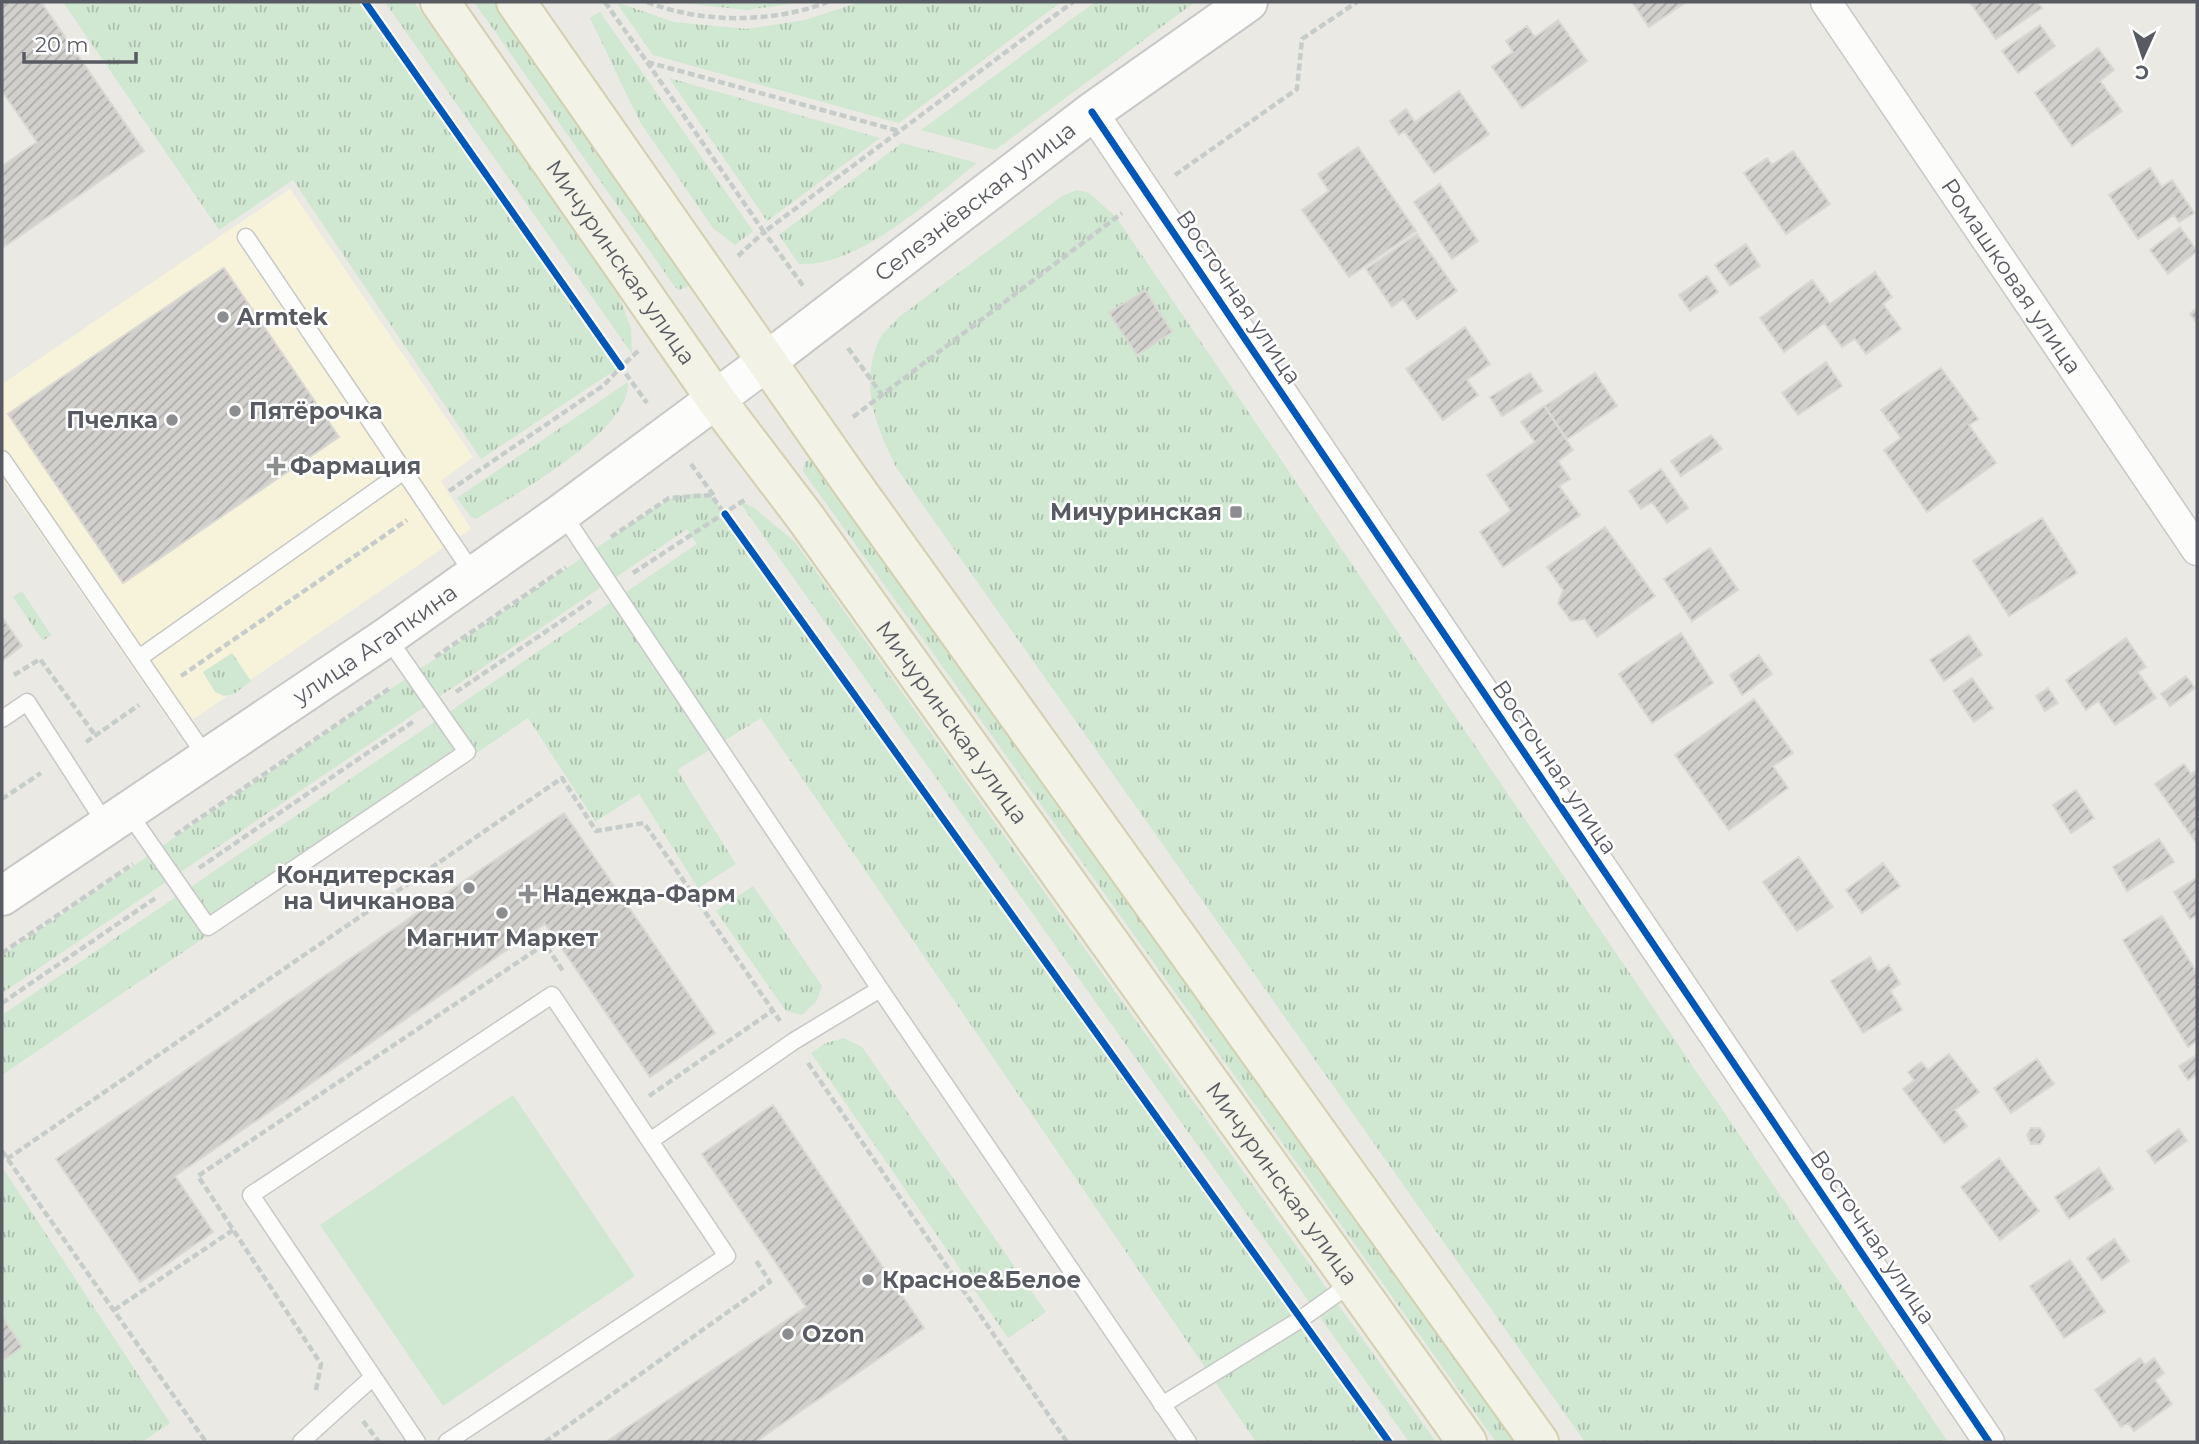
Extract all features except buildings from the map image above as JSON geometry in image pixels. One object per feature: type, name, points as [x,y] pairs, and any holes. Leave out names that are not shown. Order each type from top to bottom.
[{"type":"main road","name":"Мичуринская улица","points":[[440,2],[742,381],[822,440],[1539,1442]]},
{"type":"main road","name":"Мичуринская улица","points":[[516,2],[742,381],[775,477],[1467,1442]]},
{"type":"main road","name":"Селезнёвская улица","points":[[742,381],[1092,112],[1248,2]]},
{"type":"main road","name":"улица Агапкина","points":[[2,896],[387,637],[742,381]]},
{"type":"street","name":"Ромашковая улица","points":[[1826,2],[2197,550]]},
{"type":"street","name":"Восточная улица","points":[[1092,112],[1989,1442]]},
{"type":"lane","points":[[246,237],[474,575]]},
{"type":"lane","points":[[2,459],[207,758]]},
{"type":"lane","points":[[139,658],[404,471]]},
{"type":"lane","points":[[562,513],[880,989],[1188,1442]]},
{"type":"lane","points":[[2,719],[27,702],[62,758],[208,927],[467,752],[387,637]]},
{"type":"lane","points":[[650,1141],[793,1041],[880,989]]},
{"type":"lane","points":[[416,1442],[251,1195],[552,995],[727,1256],[447,1442]]},
{"type":"lane","points":[[1162,1405],[1301,1319],[1353,1282]]},
{"type":"lane","points":[[301,1442],[373,1377]]},
{"type":"path","points":[[605,2],[764,232],[1073,2]]},
{"type":"path","points":[[647,2],[720,18],[785,14],[828,2]]},
{"type":"path","points":[[822,440],[1147,195],[1297,89],[1302,39],[1357,2]]},
{"type":"path","points":[[647,62],[900,131]]},
{"type":"path","points":[[2,799],[604,385],[621,367],[613,356]]},
{"type":"path","points":[[451,696],[612,586],[725,514],[775,477]]},
{"type":"path","points":[[433,658],[669,498],[711,495],[733,525]]},
{"type":"path","points":[[23,670],[40,659],[95,735]]},
{"type":"path","points":[[174,836],[400,681]]},
{"type":"path","points":[[197,869],[416,720]]},
{"type":"path","points":[[7,1159],[562,778],[596,831],[644,823],[1067,1442]]},
{"type":"path","points":[[2,953],[140,859]]},
{"type":"path","points":[[2,1003],[163,893]]},
{"type":"path","points":[[314,1397],[321,1364],[198,1176],[545,944],[567,976]]},
{"type":"path","points":[[642,1085],[649,1096],[772,1011]]},
{"type":"path","points":[[2,1151],[206,1442]]},
{"type":"path","points":[[114,1310],[233,1230]]},
{"type":"shaded area","points":[[290,189],[473,457],[441,481],[471,529],[176,731],[2,478],[2,384]]},
{"type":"green space","points":[[63,2],[362,2],[618,368],[481,459],[293,180],[219,230]]},
{"type":"green space","points":[[385,2],[414,2],[617,291],[631,328],[632,354]]},
{"type":"green space","points":[[474,2],[496,2],[689,277],[688,286],[679,290],[675,287]]},
{"type":"green space","points":[[616,2],[674,22],[747,29],[805,20],[860,2],[1061,2],[899,123],[653,55]]},
{"type":"green space","points":[[675,2],[804,2],[747,10]]},
{"type":"green space","points":[[1095,2],[1195,2],[995,150],[921,130]]},
{"type":"green space","points":[[600,12],[753,231],[735,245],[713,228],[640,122],[590,18]]},
{"type":"green space","points":[[669,78],[880,138],[767,221]]},
{"type":"green space","points":[[902,143],[977,163],[916,212],[870,243],[846,255],[822,262],[799,264],[779,235]]},
{"type":"green space","points":[[1077,190],[1089,193],[1116,217],[1948,1442],[1585,1442],[896,467],[882,436],[873,406],[870,375],[878,342],[899,317],[1062,196]]},
{"type":"green space","points":[[628,382],[624,401],[611,421],[591,441],[542,478],[476,519],[471,517],[457,498]]},
{"type":"green space","points":[[812,459],[1517,1442],[1496,1442],[803,471],[805,462]]},
{"type":"green space","points":[[698,493],[711,495],[1389,1442],[1256,1442],[761,718],[677,770],[736,864],[698,888],[639,794],[596,821],[603,833],[528,718],[2,1075],[2,1015],[697,544],[687,529],[2,993],[2,956],[659,505],[678,496]]},
{"type":"green space","points":[[738,500],[754,508],[795,542],[1436,1442],[1409,1442]]},
{"type":"green space","points":[[22,591],[51,635],[43,641],[13,597]]},
{"type":"green space","points":[[232,653],[251,681],[234,694],[224,696],[215,692],[203,672]]},
{"type":"green space","points":[[753,886],[822,986],[816,1002],[802,1015],[786,1011],[716,911]]},
{"type":"green space","points":[[844,1038],[862,1047],[1046,1312],[1008,1338],[811,1053],[826,1043]]},
{"type":"green space","points":[[513,1095],[635,1276],[443,1406],[320,1225]]},
{"type":"green space","points":[[2,1167],[170,1423],[142,1442],[2,1442]]},
{"type":"cycle path","points":[[365,2],[621,367]]},
{"type":"cycle path","points":[[1092,112],[1989,1442]]},
{"type":"cycle path","points":[[725,514],[1389,1442]]},
{"type":"place","name":"Armtek","points":[[223,317]]},
{"type":"place","name":"Пятёрочка","points":[[235,411]]},
{"type":"place","name":"Пчелка","points":[[172,420]]},
{"type":"place","name":"Фармация","points":[[276,466]]},
{"type":"place","name":"Мичуринская","points":[[1236,512]]},
{"type":"place","name":"Кондитерская на Чичканова","points":[[469,888]]},
{"type":"place","name":"Надежда-Фарм","points":[[528,894]]},
{"type":"place","name":"Магнит Маркет","points":[[502,913]]},
{"type":"place","name":"Красное&Белое","points":[[868,1280]]},
{"type":"place","name":"Ozon","points":[[788,1334]]}]
